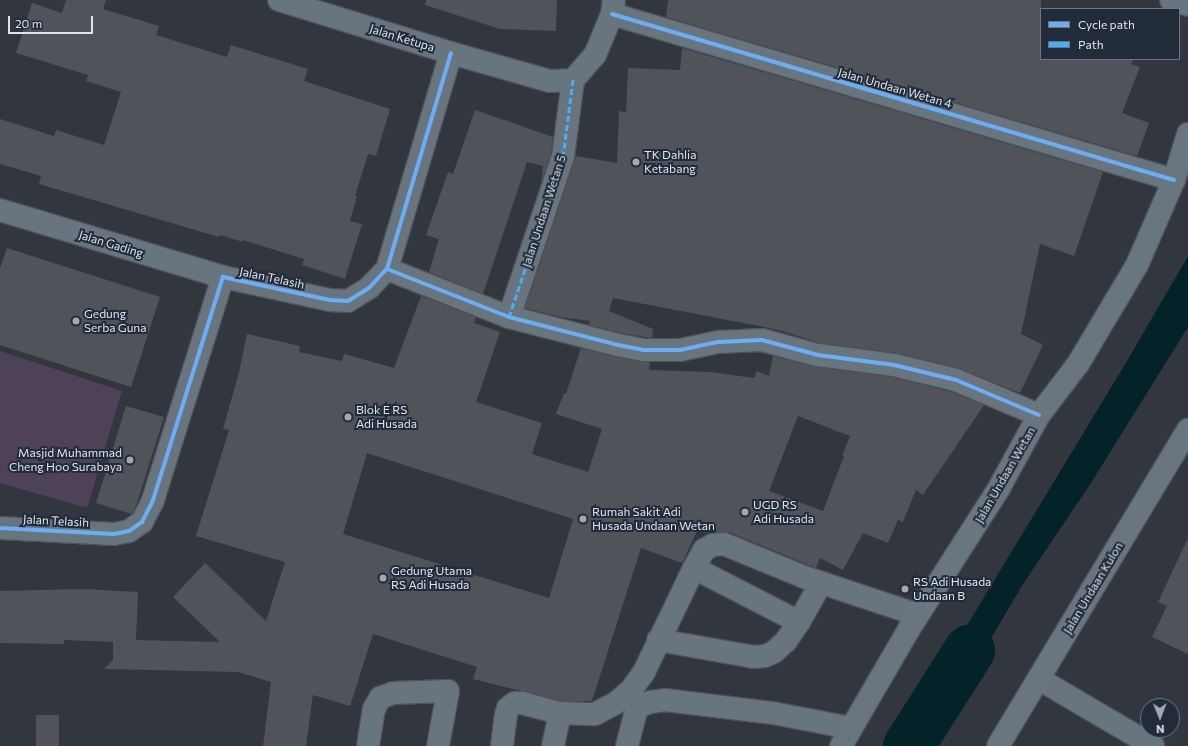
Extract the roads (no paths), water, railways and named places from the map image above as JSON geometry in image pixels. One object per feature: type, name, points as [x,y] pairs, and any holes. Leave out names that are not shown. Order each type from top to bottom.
[{"type":"main road","name":"Jalan Undaan Wetan","points":[[846,737],[918,616],[999,488],[1039,415],[1078,364],[1126,285],[1137,265],[1174,180],[1188,134]]},
{"type":"main road","name":"Jalan Undaan Kulon","points":[[998,746],[1188,430]]},
{"type":"street","name":"Jalan Ketupa","points":[[279,0],[451,54],[550,81],[573,80]]},
{"type":"street","points":[[1171,0],[1188,6]]},
{"type":"street","points":[[573,80],[595,55],[613,7]]},
{"type":"street","name":"Jalan Undaan Wetan 4","points":[[613,7],[1174,180]]},
{"type":"street","name":"Jalan Telasih","points":[[0,528],[114,534],[129,531],[142,522],[153,500],[223,278],[329,300],[348,301],[369,288],[387,269],[451,54]]},
{"type":"street","name":"Jalan Undaan Wetan 5","points":[[509,317],[563,157],[573,80]]},
{"type":"street","name":"Jalan Gading","points":[[0,210],[223,278]]},
{"type":"street","points":[[387,269],[509,317],[643,350],[680,350],[718,342],[762,340],[818,355],[894,366],[956,380],[1039,415]]},
{"type":"street","points":[[627,746],[634,699],[644,672],[658,640],[694,568],[704,550],[713,545],[724,544],[821,582],[918,616]]},
{"type":"street","points":[[694,568],[799,622]]},
{"type":"street","points":[[658,640],[754,657],[765,656],[774,652],[786,641],[799,622],[821,582]]},
{"type":"street","points":[[1039,679],[1153,746]]},
{"type":"street","points":[[368,746],[374,709],[380,698],[393,693],[448,691],[438,746]]},
{"type":"street","points":[[502,746],[508,708],[515,704],[522,703],[560,714],[595,714],[616,703],[634,699],[651,702],[665,700],[773,713],[846,737]]},
{"type":"street","points":[[553,746],[560,714]]},
{"type":"water","points":[[1188,256],[1188,327],[1091,483],[1023,584],[944,718],[920,703],[1127,361]]},
{"type":"waterway","points":[[908,746],[969,650]]},
{"type":"place","name":"TK Dahlia Ketabang","points":[[636,162]]},
{"type":"place","name":"Gedung Serba Guna","points":[[76,321]]},
{"type":"place","name":"Blok E RS Adi Husada","points":[[348,417]]},
{"type":"place","name":"Masjid Muhammad Cheng Hoo Surabaya","points":[[130,460]]},
{"type":"place","name":"UGD RS Adi Husada","points":[[745,512]]},
{"type":"place","name":"Rumah Sakit Adi Husada Undaan Wetan","points":[[583,519]]},
{"type":"place","name":"Gedung Utama RS Adi Husada","points":[[383,578]]},
{"type":"place","name":"RS Adi Husada Undaan B","points":[[905,589]]}]
